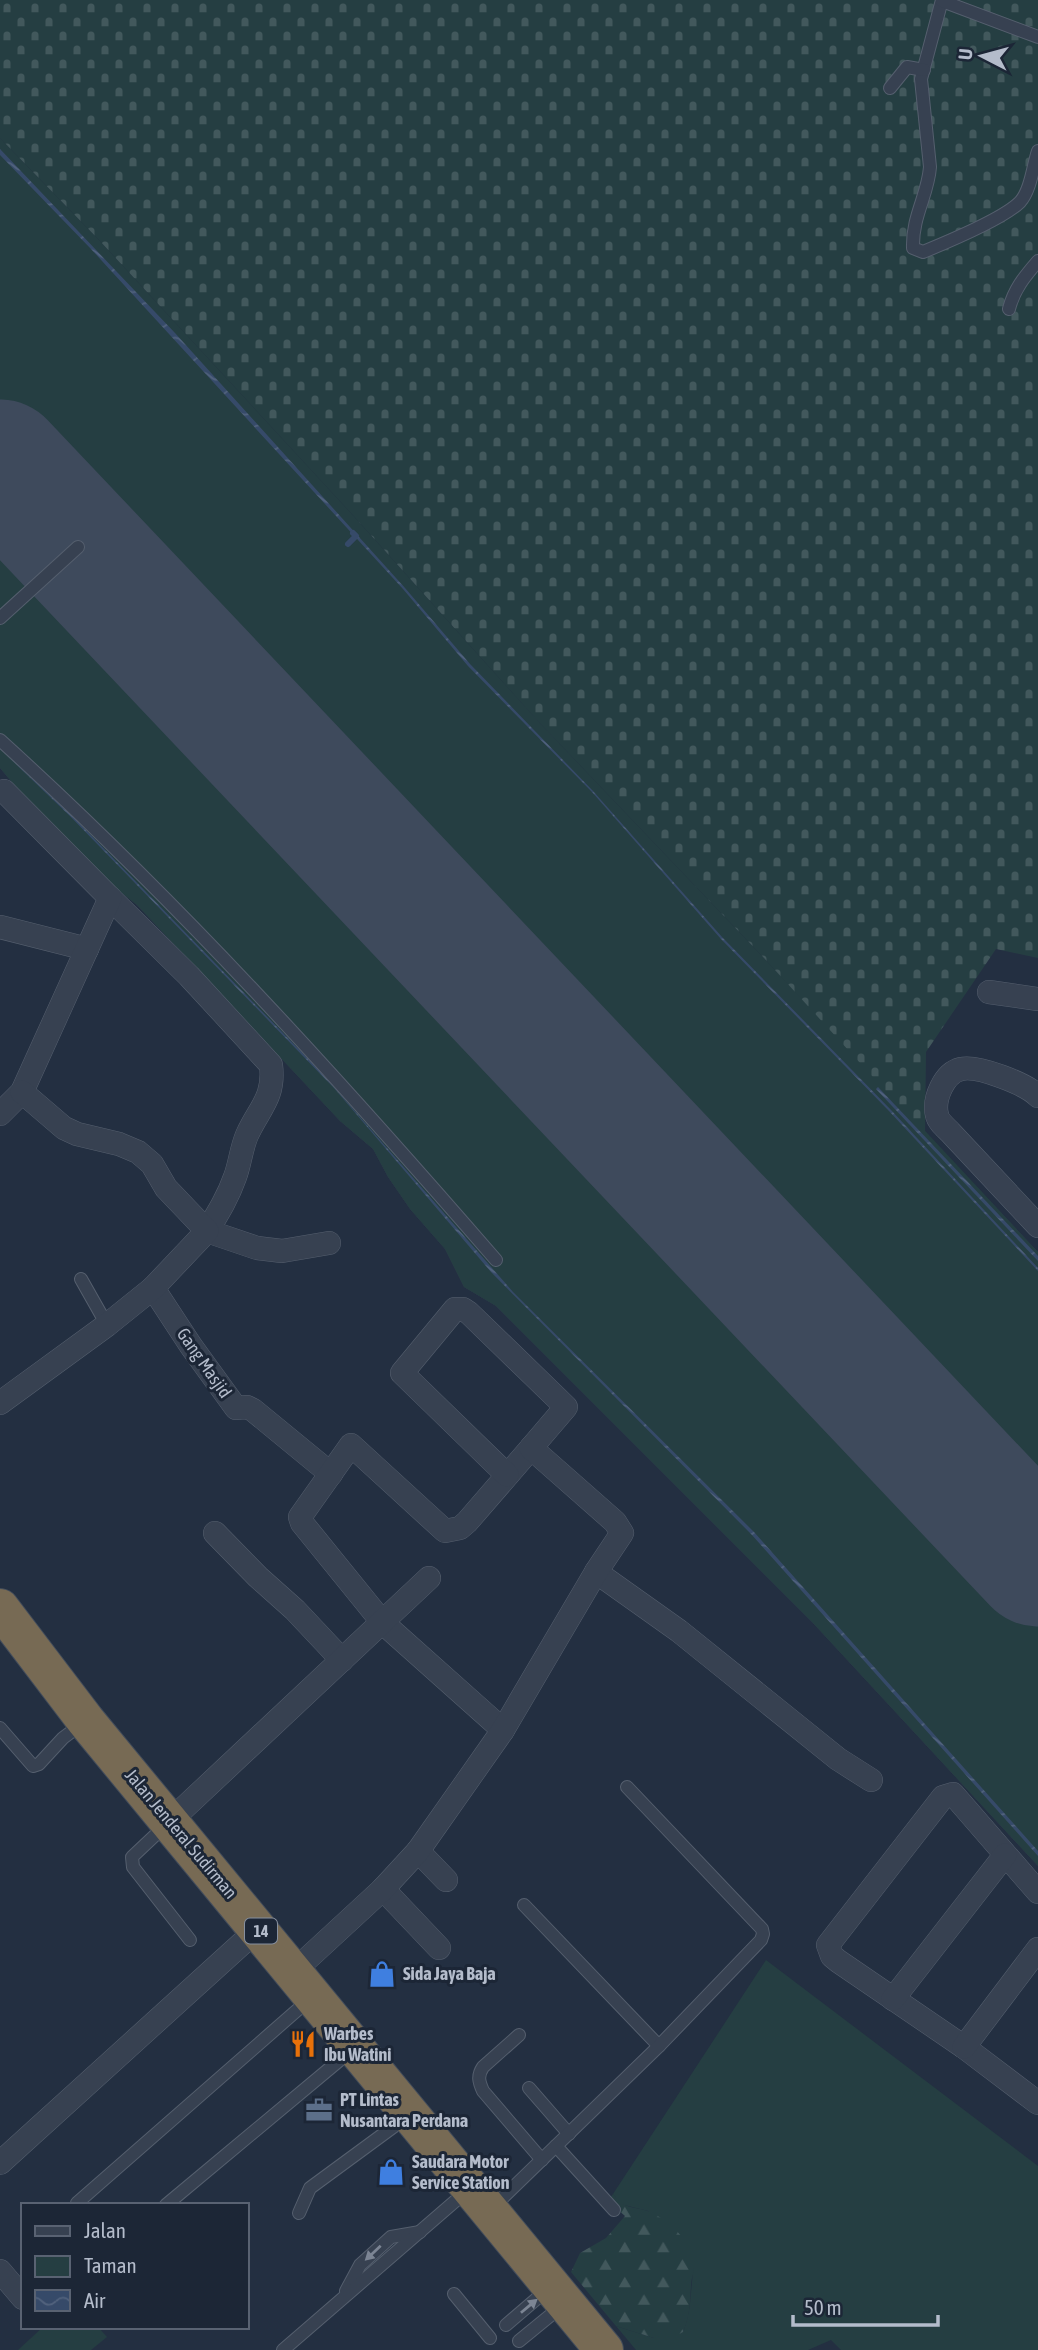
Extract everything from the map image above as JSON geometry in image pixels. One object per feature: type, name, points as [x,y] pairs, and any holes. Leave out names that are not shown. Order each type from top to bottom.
[{"type":"highway","name":"Jalan Jenderal Sudirman","points":[[4,1623],[259,1928],[604,2350]]},
{"type":"highway","points":[[564,2300],[582,2350]]},
{"type":"street","points":[[0,1403],[153,1288],[207,1231],[224,1204],[247,1135],[266,1105],[271,1090],[271,1065],[189,976],[4,791]]},
{"type":"street","points":[[0,1114],[22,1092],[110,898]]},
{"type":"street","points":[[0,927],[87,949]]},
{"type":"street","points":[[989,992],[1038,999]]},
{"type":"street","points":[[1037,1093],[984,1072],[970,1068],[958,1069],[948,1077],[941,1088],[937,1118],[1038,1226]]},
{"type":"street","points":[[22,1092],[64,1128],[77,1135],[119,1144],[138,1152],[152,1164],[166,1188],[207,1231],[257,1248],[282,1251],[329,1243]]},
{"type":"street","name":"Gang Masjid","points":[[153,1288],[236,1408],[247,1407],[253,1410],[331,1474]]},
{"type":"street","points":[[503,1730],[383,1623],[300,1519],[351,1446],[445,1531],[453,1531],[467,1522],[508,1475],[566,1407],[469,1313],[463,1309],[455,1309],[402,1373],[508,1475]]},
{"type":"street","points":[[304,1983],[418,1851],[503,1730],[622,1533],[620,1528],[531,1448]]},
{"type":"street","points":[[215,1534],[295,1610],[342,1660]]},
{"type":"street","points":[[596,1572],[680,1631],[838,1759],[871,1780]]},
{"type":"street","points":[[170,1821],[429,1578]]},
{"type":"street","points":[[1035,2096],[832,1956],[828,1945],[943,1797],[953,1794],[1038,1892]]},
{"type":"street","points":[[418,1851],[446,1880]]},
{"type":"street","points":[[893,1999],[1005,1855]]},
{"type":"street","points":[[383,1889],[439,1948]]},
{"type":"street","points":[[0,2163],[259,1928]]},
{"type":"street","points":[[964,2047],[1038,1949]]},
{"type":"street","points":[[0,2271],[21,2296]]},
{"type":"lane","points":[[1038,37],[942,0],[921,79],[930,167],[915,218],[913,248],[923,252],[937,246],[1003,214],[1019,202],[1024,195],[1038,151]]},
{"type":"lane","points":[[890,88],[907,67],[923,70]]},
{"type":"lane","points":[[1009,309],[1020,281],[1038,261]]},
{"type":"lane","points":[[0,618],[78,547]]},
{"type":"lane","points":[[0,740],[64,798],[309,1049],[496,1260]]},
{"type":"lane","points":[[81,1279],[107,1325]]},
{"type":"lane","points":[[0,1728],[33,1766],[86,1721]]},
{"type":"lane","points":[[283,2350],[421,2231],[481,2199],[542,2160],[659,2046],[761,1940],[762,1929],[627,1787]]},
{"type":"lane","points":[[170,1821],[132,1857],[133,1867],[190,1940]]},
{"type":"lane","points":[[524,1905],[659,2046]]},
{"type":"lane","points":[[77,2203],[304,1983]]},
{"type":"lane","points":[[519,2035],[479,2073],[478,2081],[483,2091],[542,2160]]},
{"type":"lane","points":[[168,2203],[356,2046]]},
{"type":"lane","points":[[528,2088],[569,2134]]},
{"type":"lane","points":[[299,2213],[310,2188],[411,2114]]},
{"type":"lane","points":[[556,2146],[614,2210]]},
{"type":"lane","points":[[454,2294],[492,2336],[483,2350]]},
{"type":"lane","points":[[506,2325],[564,2300]]},
{"type":"lane","points":[[519,2341],[564,2300]]},
{"type":"shaded area","points":[[0,138],[537,720],[1038,1252],[1038,1866],[812,1622],[496,1306],[464,1287],[445,1249],[410,1209],[373,1149],[340,1121],[137,905],[70,852],[0,768]]},
{"type":"green space","points":[[0,0],[1038,0],[1038,958],[996,949],[926,1052],[925,1134],[764,958],[537,720],[351,513],[99,240],[0,138]]},
{"type":"green space","points":[[0,138],[99,240],[351,513],[537,720],[1038,1252],[1038,1497],[0,400]]},
{"type":"green space","points":[[0,529],[1038,1625],[1038,1866],[812,1622],[496,1306],[464,1287],[445,1249],[410,1209],[373,1149],[340,1121],[137,905],[70,852],[0,768]]},
{"type":"green space","points":[[766,1960],[1038,2166],[1038,2350],[841,2350],[831,2340],[808,2350],[636,2350],[616,2326],[654,2338],[683,2332],[694,2266],[648,2211],[620,2204],[613,2194]]},
{"type":"green space","points":[[613,2194],[625,2205],[650,2212],[665,2220],[689,2248],[694,2269],[687,2320],[683,2332],[672,2338],[654,2338],[616,2326],[571,2272],[580,2253],[606,2238],[625,2216],[608,2201]]},
{"type":"green space","points":[[41,2329],[100,2329],[107,2337],[91,2350],[18,2350]]},
{"type":"water","points":[[0,149],[175,333],[470,664],[593,791],[722,937],[891,1110],[1038,1271],[889,1111],[721,939],[592,792],[468,666],[403,589],[91,249],[0,155]]},
{"type":"water","points":[[0,749],[69,813],[74,812],[79,823],[318,1069],[513,1292],[754,1532],[1038,1851],[1038,1856],[752,1535],[491,1272],[334,1088],[70,816]]},
{"type":"water","points":[[878,1087],[1038,1256],[1038,1261],[876,1089]]},
{"type":"waterway","points":[[348,544],[356,536],[353,533]]},
{"type":"runway","points":[[0,465],[1038,1561]]},
{"type":"place","name":"Sida Jaya Baja","points":[[382,1974]]},
{"type":"place","name":"Warbes Ibu Watini","points":[[303,2044]]},
{"type":"place","name":"PT Lintas Nusantara Perdana","points":[[319,2110]]},
{"type":"place","name":"Saudara Motor Service Station","points":[[391,2172]]}]
